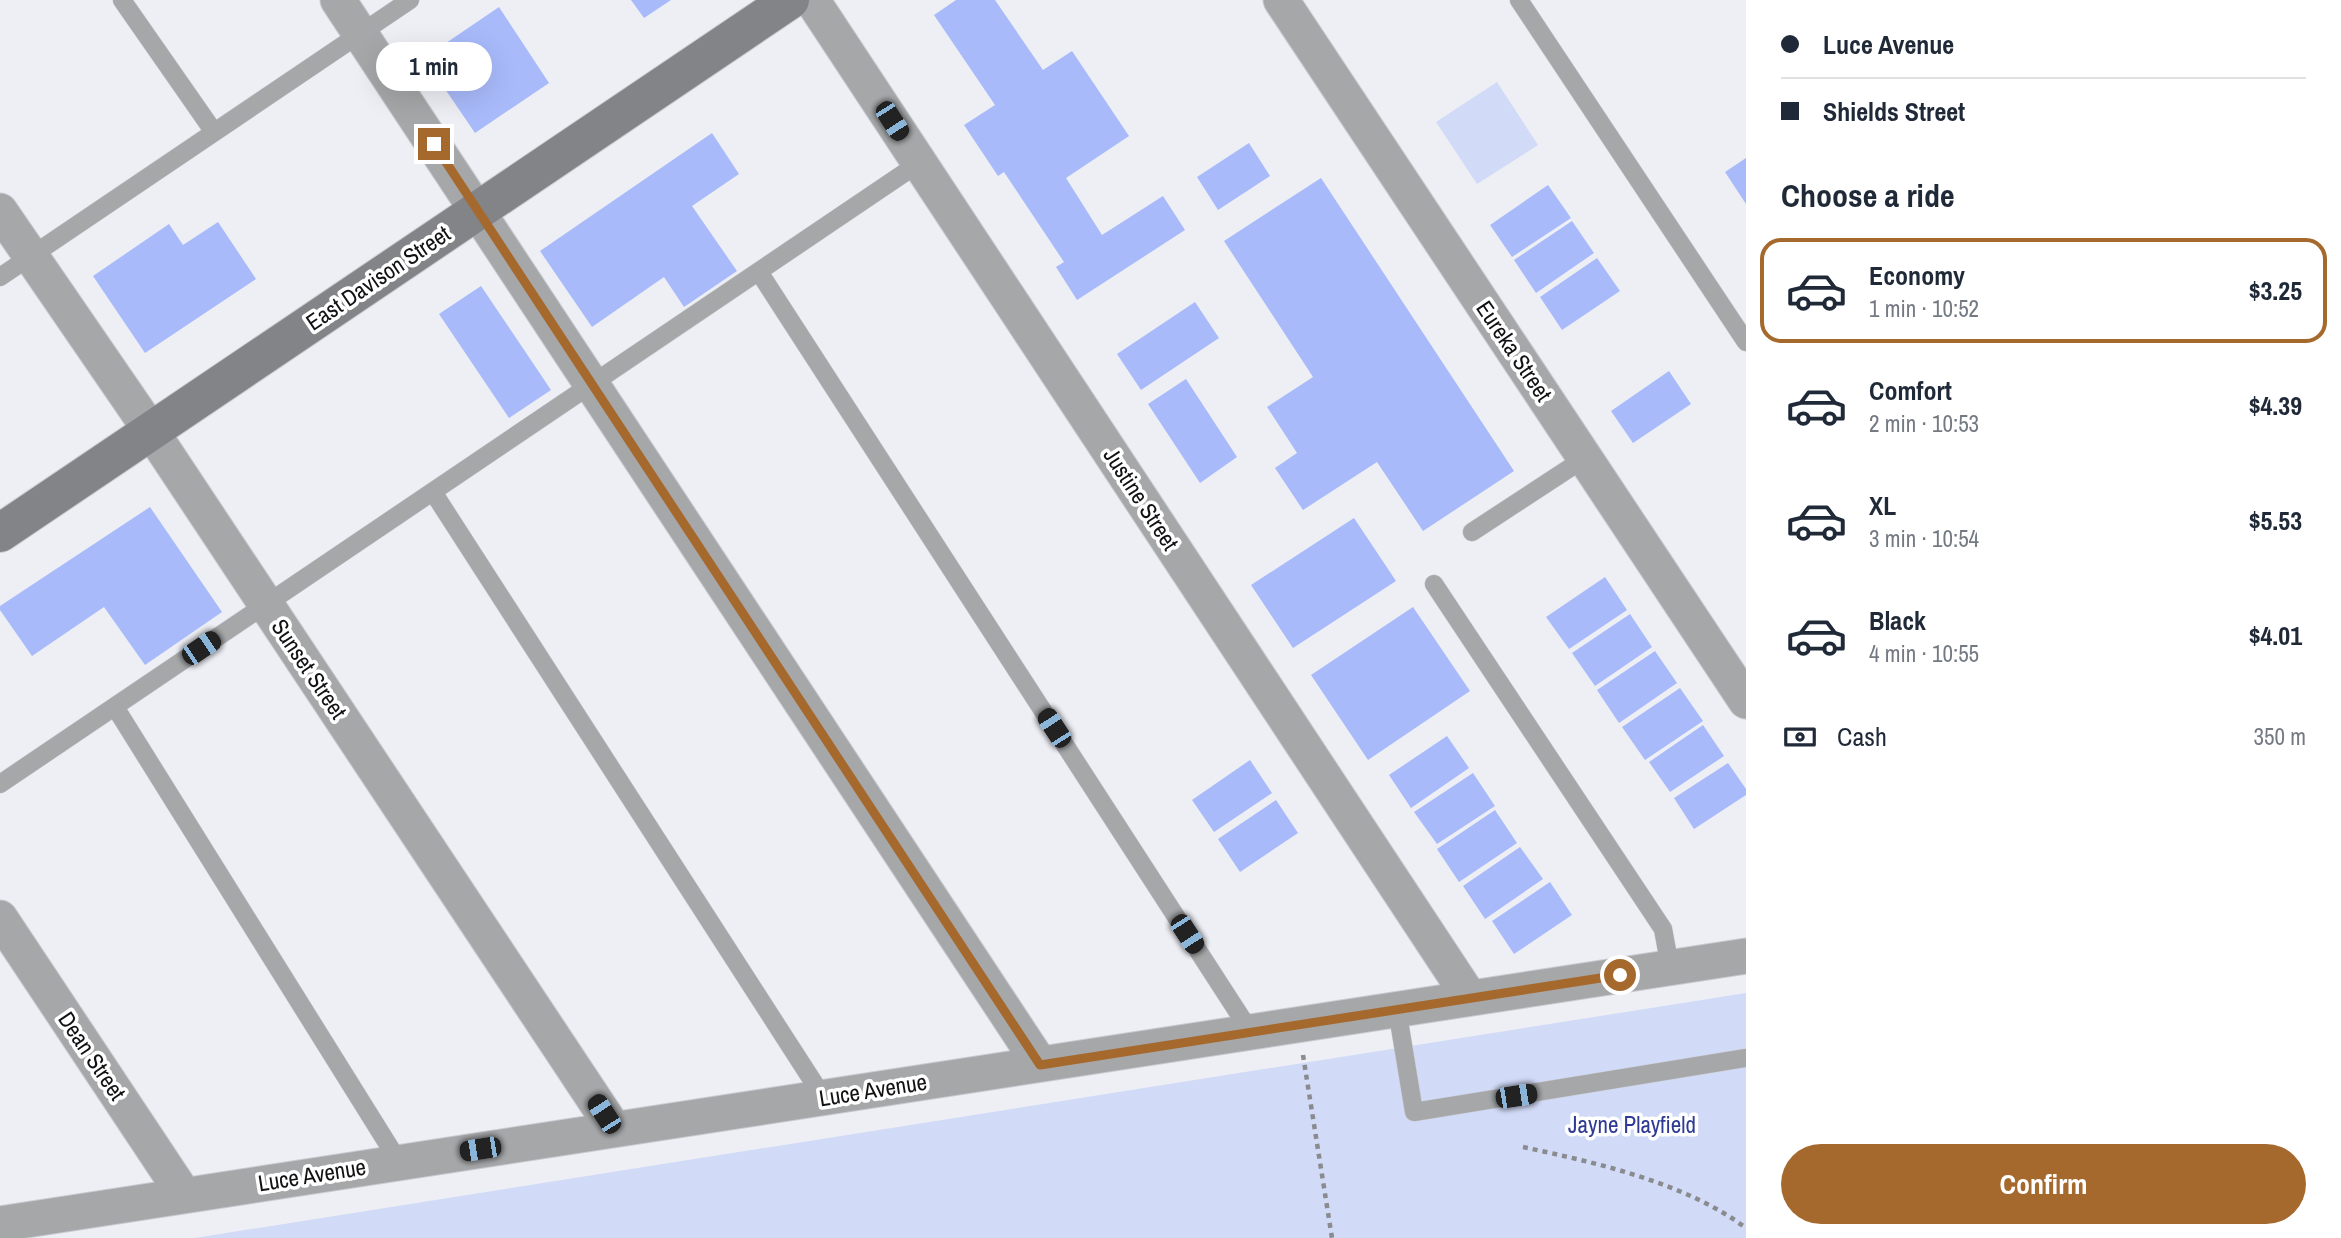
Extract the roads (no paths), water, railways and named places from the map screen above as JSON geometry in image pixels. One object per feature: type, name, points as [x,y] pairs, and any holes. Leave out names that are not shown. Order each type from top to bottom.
[{"type":"main road","name":"East Davison Street","points":[[0,533],[790,0]]},
{"type":"street","points":[[338,0],[1040,1065]]},
{"type":"street","name":"Justine Street","points":[[812,0],[1470,998]]},
{"type":"street","name":"Eureka Street","points":[[1281,0],[1746,701]]},
{"type":"street","name":"Sunset Street","points":[[0,211],[152,432],[614,1129]]},
{"type":"street","name":"Dean Street","points":[[0,918],[184,1195]]},
{"type":"street","name":"Luce Avenue","points":[[10,1228],[184,1195],[1746,956]]},
{"type":"lane","points":[[122,0],[214,132]]},
{"type":"lane","points":[[0,277],[410,0]]},
{"type":"lane","points":[[1519,0],[1746,342]]},
{"type":"lane","points":[[0,784],[919,163]]},
{"type":"lane","points":[[759,272],[1250,1031]]},
{"type":"lane","points":[[1472,532],[1585,458]]},
{"type":"lane","points":[[433,492],[824,1097]]},
{"type":"lane","points":[[1434,584],[1663,929],[1670,968]]},
{"type":"lane","points":[[115,707],[399,1162]]},
{"type":"lane","points":[[1397,1009],[1414,1112],[1746,1058]]},
{"type":"park label","name":"Jayne Playfield","points":[[1632,1125]]}]
